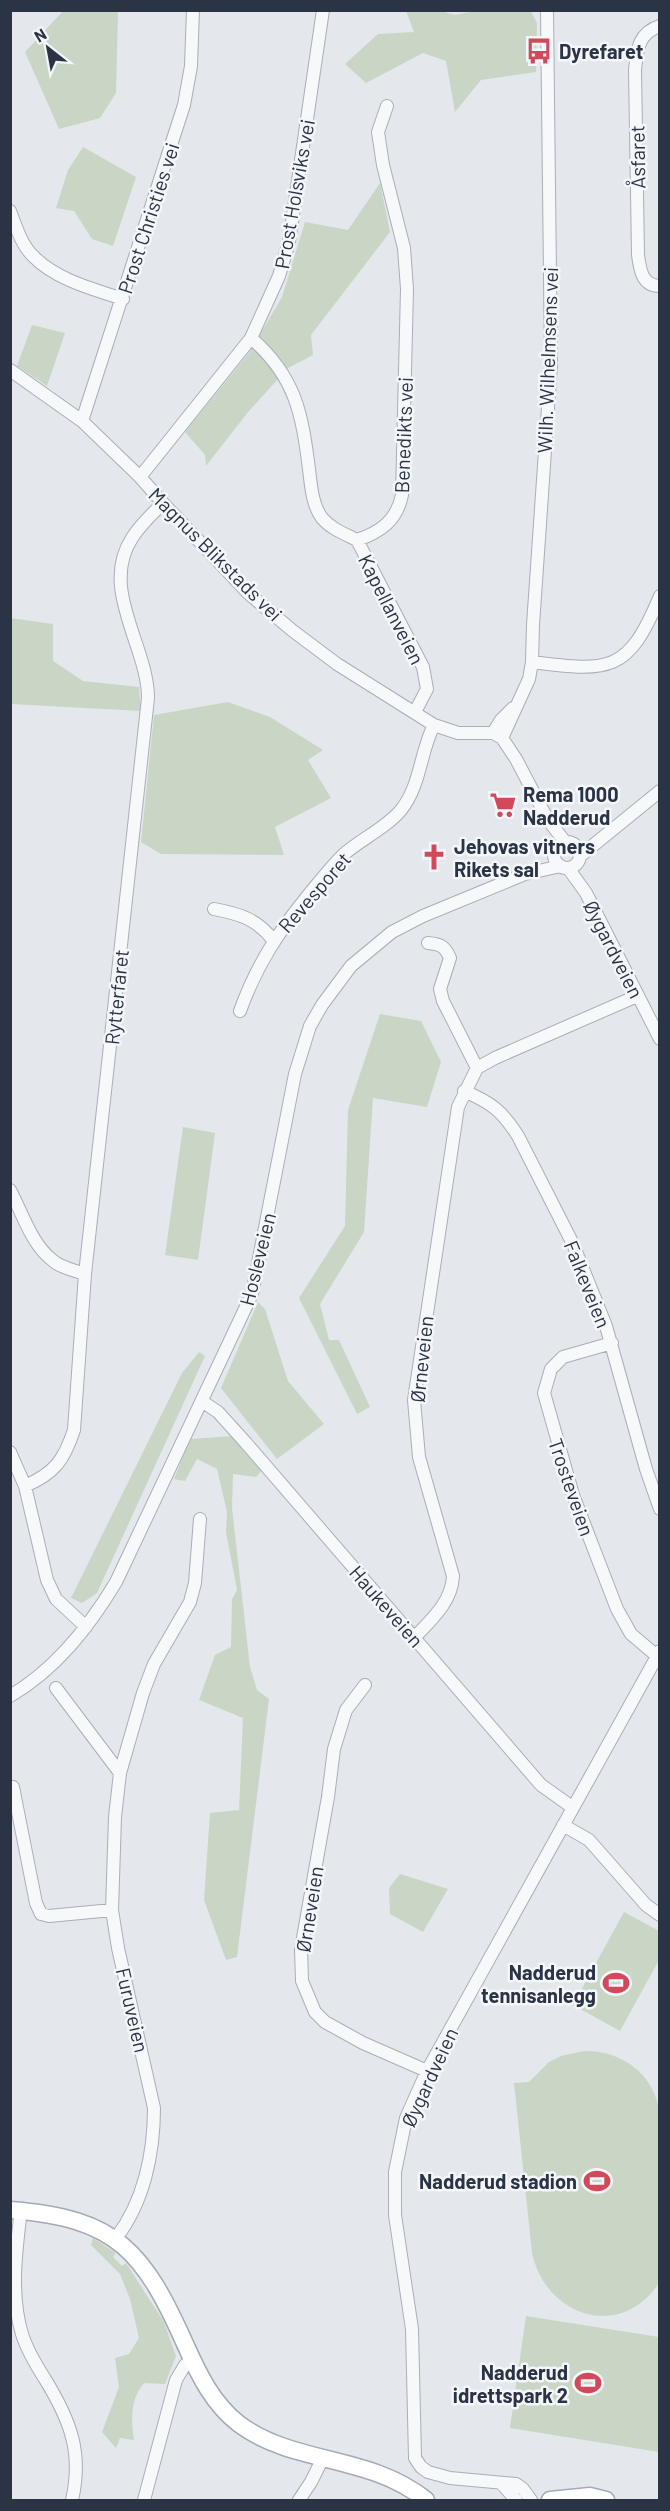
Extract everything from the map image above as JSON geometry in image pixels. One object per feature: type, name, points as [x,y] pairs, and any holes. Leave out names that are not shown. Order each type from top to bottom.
[{"type":"main road","points":[[16,2210],[78,2220],[116,2238],[153,2279],[192,2361],[213,2397],[239,2424],[273,2444],[374,2471],[415,2496],[426,2500]]},
{"type":"main road","points":[[550,2500],[590,2496],[606,2500]]},
{"type":"street","name":"Prost Christies vei","points":[[82,421],[184,105],[191,66],[192,10]]},
{"type":"street","name":"Prost Holsviks vei","points":[[140,477],[251,338],[279,276],[289,242],[323,10]]},
{"type":"street","name":"Wilh. Wilhelmsens vei","points":[[497,735],[501,720],[516,705],[529,679],[532,662],[532,625],[551,364],[547,10]]},
{"type":"street","name":"Åsfaret","points":[[660,26],[645,34],[640,40],[635,70],[638,255],[642,276],[648,283],[660,286]]},
{"type":"street","name":"Benedikts vei","points":[[357,540],[381,530],[400,507],[402,495],[407,289],[404,248],[383,165],[378,132],[387,106]]},
{"type":"street","points":[[10,211],[20,237],[33,256],[53,272],[123,299]]},
{"type":"street","points":[[251,338],[281,372],[300,410],[316,508],[330,526],[357,540]]},
{"type":"street","name":"Magnus Blikstads vei","points":[[10,370],[82,421],[140,477],[267,610],[337,664],[434,725],[458,733],[497,735]]},
{"type":"street","name":"Rytterfaret","points":[[25,1486],[42,1479],[52,1470],[66,1453],[74,1430],[85,1274],[148,698],[148,682],[121,594],[121,569],[124,553],[132,538],[163,503]]},
{"type":"street","name":"Kapellanveien","points":[[357,540],[423,667],[427,689],[415,712]]},
{"type":"street","points":[[532,662],[592,667],[610,663],[634,647],[660,596]]},
{"type":"street","name":"Revesporet","points":[[240,1011],[262,959],[273,940],[334,864],[400,811],[412,790],[425,744],[434,725]]},
{"type":"street","name":"Øygardveien","points":[[497,735],[516,759],[660,1039]]},
{"type":"street","name":"Hosleveien","points":[[10,1696],[48,1669],[86,1627],[116,1582],[203,1402],[252,1294],[295,1074],[310,1026],[322,1005],[351,966],[392,932],[423,916],[567,855],[608,833],[660,791]]},
{"type":"street","points":[[214,909],[246,916],[265,929],[273,940]]},
{"type":"street","points":[[428,943],[446,948],[450,958],[440,989],[443,1001],[477,1068],[637,996]]},
{"type":"street","name":"Ørneveien","points":[[414,1638],[437,1614],[453,1589],[453,1576],[419,1457],[414,1400],[452,1133],[464,1091],[477,1068]]},
{"type":"street","name":"Falkeveien","points":[[464,1091],[498,1109],[518,1136],[573,1244],[612,1343],[646,1469],[660,1509]]},
{"type":"street","points":[[10,1190],[36,1240],[51,1259],[64,1268],[85,1274]]},
{"type":"street","name":"Trosteveien","points":[[612,1343],[564,1357],[551,1369],[544,1393],[573,1495],[617,1609],[632,1634],[658,1654]]},
{"type":"street","name":"Haukeveien","points":[[203,1402],[218,1412],[246,1443],[541,1785],[572,1807]]},
{"type":"street","points":[[10,1452],[25,1486],[47,1580],[56,1599],[86,1627]]},
{"type":"street","name":"Furuveien","points":[[116,2238],[137,2206],[151,2152],[154,2108],[118,1948],[112,1910],[115,1817],[120,1773],[131,1730],[154,1664],[190,1602],[195,1582],[200,1519]]},
{"type":"street","name":"Øygardveien","points":[[531,2500],[516,2484],[437,2475],[421,2467],[414,2455],[412,2329],[395,2215],[395,2172],[406,2118],[427,2071],[658,1654]]},
{"type":"street","name":"Ørneveien","points":[[365,1685],[346,1710],[333,1749],[328,1797],[301,1949],[302,1981],[315,2012],[325,2022],[363,2043],[427,2071]]},
{"type":"street","points":[[56,1688],[120,1773]]},
{"type":"street","points":[[13,1787],[15,1818],[36,1903],[41,1914],[49,1916],[112,1910]]},
{"type":"street","points":[[563,1825],[589,1840],[646,1905],[660,1915]]},
{"type":"street","points":[[16,2210],[16,2302],[27,2347],[71,2429],[76,2447],[72,2500]]},
{"type":"street","points":[[144,2500],[176,2380],[185,2365],[192,2361]]},
{"type":"street","points":[[299,2500],[323,2458]]},
{"type":"street","points":[[502,2484],[516,2500]]},
{"type":"green space","points":[[63,11],[118,11],[116,93],[100,118],[59,129],[25,52]]},
{"type":"green space","points":[[406,11],[441,11],[455,15],[474,11],[531,11],[537,23],[536,72],[481,80],[455,112],[446,61],[423,53],[366,83],[345,64],[378,34],[414,32]]},
{"type":"green space","points":[[83,147],[136,177],[113,246],[92,239],[74,211],[56,208],[68,170]]},
{"type":"green space","points":[[380,183],[390,232],[311,335],[313,355],[288,368],[248,412],[206,466],[205,455],[185,432],[249,353],[282,297],[305,222],[348,230]]},
{"type":"green space","points":[[32,325],[65,333],[47,386],[17,366]]},
{"type":"green space","points":[[10,618],[53,624],[53,661],[83,681],[139,687],[141,711],[11,704]]},
{"type":"green space","points":[[228,702],[270,717],[323,750],[308,760],[331,798],[275,827],[284,855],[161,854],[141,842],[154,715]]},
{"type":"green space","points":[[380,1014],[421,1021],[441,1062],[427,1107],[373,1098],[364,1232],[320,1304],[329,1340],[339,1340],[370,1407],[357,1414],[299,1298],[345,1226],[348,1110]]},
{"type":"green space","points":[[183,1127],[215,1133],[198,1260],[165,1255]]},
{"type":"green space","points":[[258,1302],[265,1309],[288,1381],[324,1424],[277,1459],[221,1388]]},
{"type":"green space","points":[[199,1352],[205,1356],[97,1593],[82,1603],[71,1598],[182,1373]]},
{"type":"green space","points":[[234,1436],[263,1469],[256,1477],[233,1474],[232,1508],[250,1667],[257,1690],[269,1699],[237,1957],[226,1960],[204,1900],[210,1813],[239,1810],[243,1718],[199,1700],[215,1655],[231,1647],[232,1599],[237,1590],[226,1532],[227,1512],[217,1469],[197,1459],[185,1481],[174,1479],[190,1439]]},
{"type":"green space","points":[[400,1874],[448,1889],[423,1932],[390,1914],[389,1888]]},
{"type":"green space","name":"Nadderud tennisanlegg","points":[[624,1912],[659,1931],[659,1960],[620,2031],[573,2005]]},
{"type":"green space","points":[[595,2051],[617,2057],[637,2069],[651,2087],[658,2105],[660,2119],[659,2283],[643,2301],[625,2312],[606,2316],[586,2314],[568,2306],[552,2293],[540,2275],[532,2253],[514,2083],[529,2082],[549,2062],[561,2056]]},
{"type":"green space","points":[[93,2238],[116,2253],[113,2257],[122,2266],[126,2263],[164,2322],[176,2356],[165,2384],[144,2383],[139,2389],[133,2410],[134,2440],[120,2438],[116,2448],[102,2432],[119,2387],[115,2358],[129,2354],[139,2338],[130,2299],[120,2274],[91,2245]]},
{"type":"green space","name":"Nadderud idrettspark 2","points":[[526,2316],[659,2337],[659,2452],[510,2428]]},
{"type":"place","name":"Dyrefaret","points":[[539,51]]},
{"type":"place","name":"Rema 1000 Nadderud","points":[[503,805]]},
{"type":"place","name":"Jehovas vitners Rikets sal","points":[[434,857]]},
{"type":"place","name":"Nadderud tennisanlegg","points":[[616,1983]]},
{"type":"place","name":"Nadderud stadion","points":[[597,2181]]},
{"type":"place","name":"Nadderud idrettspark 2","points":[[588,2383]]}]
